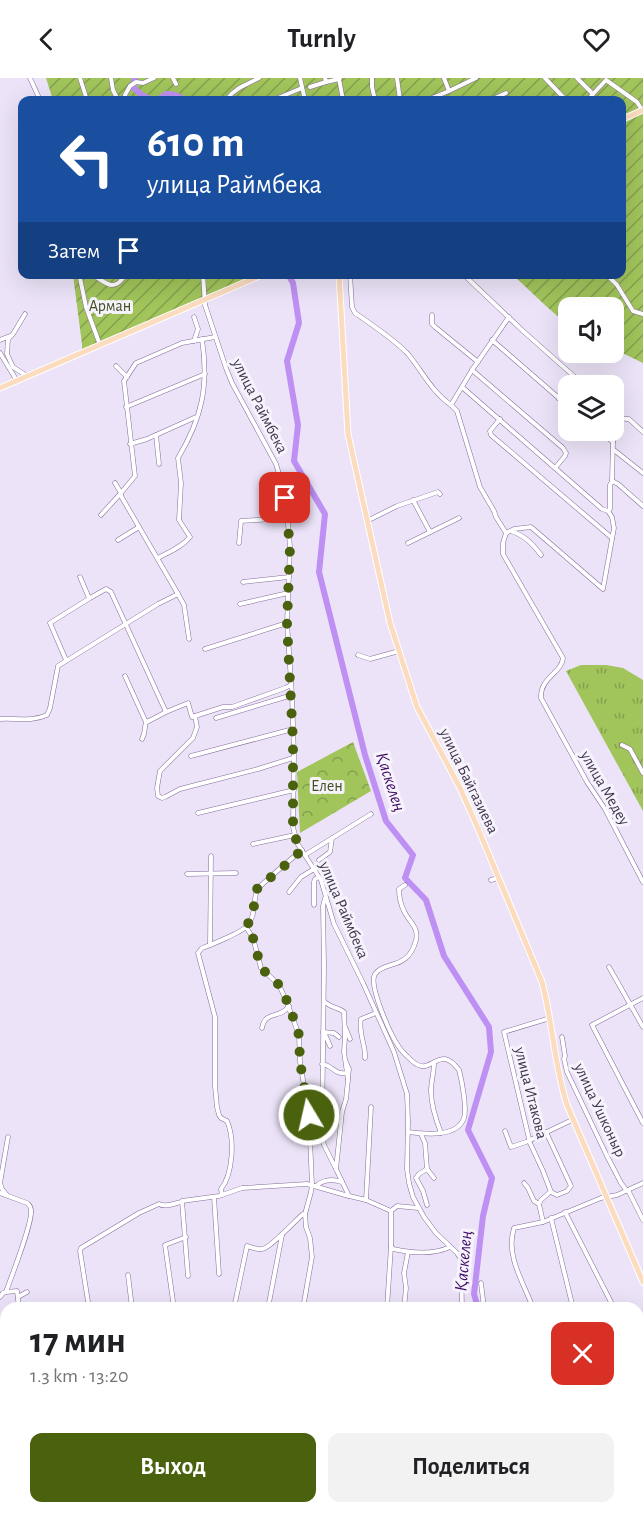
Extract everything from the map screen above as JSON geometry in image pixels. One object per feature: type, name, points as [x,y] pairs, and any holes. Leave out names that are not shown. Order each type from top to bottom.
[{"type":"main road","points":[[626,118],[643,110]]},
{"type":"main road","points":[[0,388],[252,279]]},
{"type":"main road","name":"улица Байгазиева","points":[[339,279],[348,434],[390,623],[417,707],[460,788],[542,982],[560,1085],[572,1120],[641,1272],[643,1282]]},
{"type":"street","points":[[30,78],[38,96]]},
{"type":"street","points":[[80,78],[86,96]]},
{"type":"street","points":[[111,78],[116,96]]},
{"type":"street","points":[[125,96],[130,86],[136,82],[143,83],[154,78]]},
{"type":"street","points":[[173,78],[176,84]]},
{"type":"street","points":[[230,96],[259,78]]},
{"type":"street","points":[[300,78],[304,96]]},
{"type":"street","points":[[310,87],[326,80],[339,78],[342,96]]},
{"type":"street","points":[[372,78],[374,96]]},
{"type":"street","points":[[397,78],[399,96]]},
{"type":"street","points":[[444,78],[449,91]]},
{"type":"street","points":[[437,96],[476,78]]},
{"type":"street","points":[[545,78],[562,96]]},
{"type":"street","points":[[577,78],[592,94],[606,80],[637,102],[643,110]]},
{"type":"street","points":[[283,96],[302,88]]},
{"type":"street","points":[[500,96],[506,93]]},
{"type":"street","points":[[80,279],[86,307],[100,345]]},
{"type":"street","points":[[100,279],[114,286],[123,279]]},
{"type":"street","name":"улица Раймбека","points":[[203,279],[204,300],[232,383],[276,464],[282,484],[290,547],[287,623],[292,695],[293,827],[297,843],[320,877],[334,924],[394,1052],[407,1094],[409,1183],[418,1208],[436,1233],[457,1252],[461,1259],[462,1302]]},
{"type":"street","points":[[350,279],[354,312],[401,347],[444,401],[457,411],[480,487],[496,517],[508,532],[520,534],[530,540],[541,555]]},
{"type":"street","points":[[468,279],[573,375]]},
{"type":"street","points":[[611,279],[633,311],[643,314]]},
{"type":"street","points":[[341,313],[354,312]]},
{"type":"street","points":[[25,314],[8,339],[7,354],[13,367],[27,376]]},
{"type":"street","points":[[432,315],[432,324],[478,362]]},
{"type":"street","points":[[194,317],[198,329],[194,341]]},
{"type":"street","points":[[451,405],[508,317]]},
{"type":"street","points":[[0,340],[13,334]]},
{"type":"street","points":[[101,515],[135,476],[124,381],[136,363],[174,346],[215,337]]},
{"type":"street","points":[[158,558],[190,537],[179,520],[181,483],[178,459],[197,417],[204,392],[205,359],[202,339]]},
{"type":"street","points":[[492,340],[558,398]]},
{"type":"street","points":[[0,353],[16,381]]},
{"type":"street","points":[[116,366],[127,377]]},
{"type":"street","points":[[472,370],[562,448],[566,453],[565,456],[555,468]]},
{"type":"street","points":[[126,407],[205,374]]},
{"type":"street","points":[[462,387],[602,509],[608,511],[614,523],[603,589],[531,527],[508,532]]},
{"type":"street","points":[[130,444],[140,442],[197,417]]},
{"type":"street","points":[[624,419],[629,418],[643,432]]},
{"type":"street","points":[[500,419],[490,431],[491,435],[612,538]]},
{"type":"street","points":[[156,435],[159,464]]},
{"type":"street","points":[[608,511],[611,504],[613,442]]},
{"type":"street","points":[[614,449],[643,473]]},
{"type":"street","points":[[612,481],[643,506]]},
{"type":"street","points":[[115,483],[184,605],[189,639]]},
{"type":"street","points":[[366,521],[413,500],[438,492],[440,494]]},
{"type":"street","points":[[413,500],[430,532]]},
{"type":"street","points":[[239,543],[241,521],[287,518]]},
{"type":"street","points":[[408,543],[459,518]]},
{"type":"street","points":[[118,540],[139,527]]},
{"type":"street","name":"улица Медеу","points":[[508,532],[503,543],[504,554],[563,660],[560,667],[546,681],[541,698],[587,782],[641,871],[643,882]]},
{"type":"street","points":[[80,577],[89,598]]},
{"type":"street","points":[[243,582],[289,577]]},
{"type":"street","points":[[66,660],[50,623],[106,589],[111,592],[166,712]]},
{"type":"street","points":[[240,604],[288,593]]},
{"type":"street","points":[[0,719],[30,719],[46,715],[53,697],[58,666],[178,594]]},
{"type":"street","points":[[205,650],[287,623]]},
{"type":"street","points":[[358,655],[370,660],[399,651]]},
{"type":"street","points":[[125,676],[146,721],[142,739]]},
{"type":"street","points":[[146,721],[188,703],[192,717],[223,707],[232,707],[291,685]]},
{"type":"street","points":[[216,718],[292,695]]},
{"type":"street","points":[[235,712],[241,704]]},
{"type":"street","points":[[195,716],[197,727],[193,738],[160,771],[157,788],[158,796],[162,798],[180,789],[293,758]]},
{"type":"street","points":[[191,756],[293,729]]},
{"type":"street","points":[[622,745],[630,749],[643,773]]},
{"type":"street","points":[[198,813],[294,790]]},
{"type":"street","points":[[222,1195],[220,1189],[226,1183],[230,1168],[230,1125],[221,1118],[217,1107],[215,1017],[198,953],[202,948],[246,927],[252,917],[257,889],[263,882],[304,853],[371,814]]},
{"type":"street","points":[[252,844],[295,835]]},
{"type":"street","points":[[319,860],[330,852],[333,837]]},
{"type":"street","points":[[210,945],[211,856]]},
{"type":"street","points":[[289,892],[301,877],[314,869]]},
{"type":"street","points":[[187,874],[236,873]]},
{"type":"street","points":[[315,905],[314,882],[320,877]]},
{"type":"street","points":[[491,880],[498,878]]},
{"type":"street","points":[[405,885],[399,889],[399,892],[404,911],[414,925],[416,940],[406,958],[399,963],[380,969],[374,975],[373,983],[389,1028],[399,1047],[417,1065],[426,1066],[447,1059],[459,1070],[464,1105],[464,1117],[450,1131],[421,1134],[408,1132]]},
{"type":"street","points":[[326,897],[323,906],[322,1135],[324,1145],[349,1196]]},
{"type":"street","points":[[246,927],[253,938],[261,968],[279,985],[289,1005],[299,1035],[300,1062],[308,1101],[314,1185],[305,1214],[312,1257],[304,1302]]},
{"type":"street","points":[[609,967],[643,1027]]},
{"type":"street","points":[[643,998],[592,1025],[643,1124]]},
{"type":"street","points":[[324,1001],[327,1005],[343,1011],[344,1058],[348,1080]]},
{"type":"street","points":[[262,1028],[266,1018],[285,1011],[289,1005]]},
{"type":"street","points":[[364,1058],[361,1019],[376,1013]]},
{"type":"street","name":"улица Итакова","points":[[550,1018],[504,1032],[529,1140],[551,1192]]},
{"type":"street","points":[[344,1027],[350,1039]]},
{"type":"street","points":[[323,1032],[334,1033],[339,1037]]},
{"type":"street","points":[[323,1032],[330,1046]]},
{"type":"street","name":"улица Ушконыр","points":[[562,1037],[564,1059],[569,1077],[621,1183],[643,1220]]},
{"type":"street","points":[[336,1169],[349,1069],[344,1058]]},
{"type":"street","points":[[434,1063],[431,1099],[441,1133]]},
{"type":"street","points":[[322,1065],[330,1066],[341,1074],[346,1073]]},
{"type":"street","points":[[366,1200],[371,1107]]},
{"type":"street","points":[[504,1131],[511,1148],[572,1120]]},
{"type":"street","points":[[543,1222],[539,1204],[541,1200],[551,1192],[557,1195],[570,1189],[571,1186],[546,1132]]},
{"type":"street","points":[[421,1134],[425,1143],[427,1169],[434,1178]]},
{"type":"street","points":[[6,1195],[0,1183],[8,1137]]},
{"type":"street","points":[[427,1169],[416,1178],[427,1205]]},
{"type":"street","points":[[314,1185],[328,1180],[343,1182]]},
{"type":"street","points":[[524,1183],[534,1201],[539,1204]]},
{"type":"street","points":[[530,1302],[515,1264],[512,1248],[514,1228],[543,1222],[643,1183]]},
{"type":"street","points":[[88,1302],[80,1251],[82,1246],[154,1205],[166,1206],[182,1201],[214,1197],[242,1188],[307,1184],[366,1200],[392,1211]]},
{"type":"street","points":[[0,1193],[27,1203],[32,1213],[6,1292]]},
{"type":"street","points":[[214,1197],[219,1274]]},
{"type":"street","points":[[183,1202],[188,1276]]},
{"type":"street","points":[[387,1302],[392,1211],[397,1206],[418,1208]]},
{"type":"street","points":[[565,1212],[611,1302]]},
{"type":"street","points":[[235,1302],[247,1246],[263,1249],[267,1247],[305,1214]]},
{"type":"street","points":[[551,1218],[572,1302]]},
{"type":"street","points":[[269,1302],[282,1233]]},
{"type":"street","points":[[173,1302],[165,1245],[186,1237]]},
{"type":"street","points":[[391,1246],[393,1249],[408,1252],[440,1251],[450,1247]]},
{"type":"street","points":[[405,1302],[404,1273],[408,1252]]},
{"type":"street","points":[[128,1275],[131,1302]]},
{"type":"street","points":[[481,1283],[483,1302]]},
{"type":"street","points":[[0,1297],[3,1293],[17,1291],[18,1302]]},
{"type":"street","points":[[18,1297],[27,1292]]},
{"type":"green space","points":[[46,78],[643,78],[643,363],[624,354],[624,297],[558,297],[558,316],[517,279],[626,279],[626,96],[52,96]]},
{"type":"green space","name":"Арман","points":[[74,279],[255,279],[82,353]]},
{"type":"green space","points":[[581,665],[623,668],[643,680],[643,811],[566,671]]},
{"type":"green space","name":"Елен","points":[[353,742],[371,791],[300,833],[297,772]]},
{"type":"green space","points":[[299,790],[310,790],[310,811],[300,811]]},
{"type":"waterway","name":"Қаскелең","points":[[135,78],[133,86],[144,96]]},
{"type":"waterway","name":"Қаскелең","points":[[163,96],[166,94],[177,96]]},
{"type":"waterway","name":"Қаскелең","points":[[291,279],[299,323],[287,361],[298,425],[294,461],[325,514],[319,572],[365,755],[386,821],[413,855],[405,878],[426,900],[444,956],[489,1027],[491,1052],[468,1130],[492,1178],[483,1216],[474,1294],[476,1302]]},
{"type":"route","points":[[285,498],[290,547],[287,623],[294,755],[293,827],[297,843],[302,850],[257,889],[251,921],[246,927],[253,938],[261,968],[279,985],[289,1005],[299,1035],[300,1062],[309,1115]]}]
